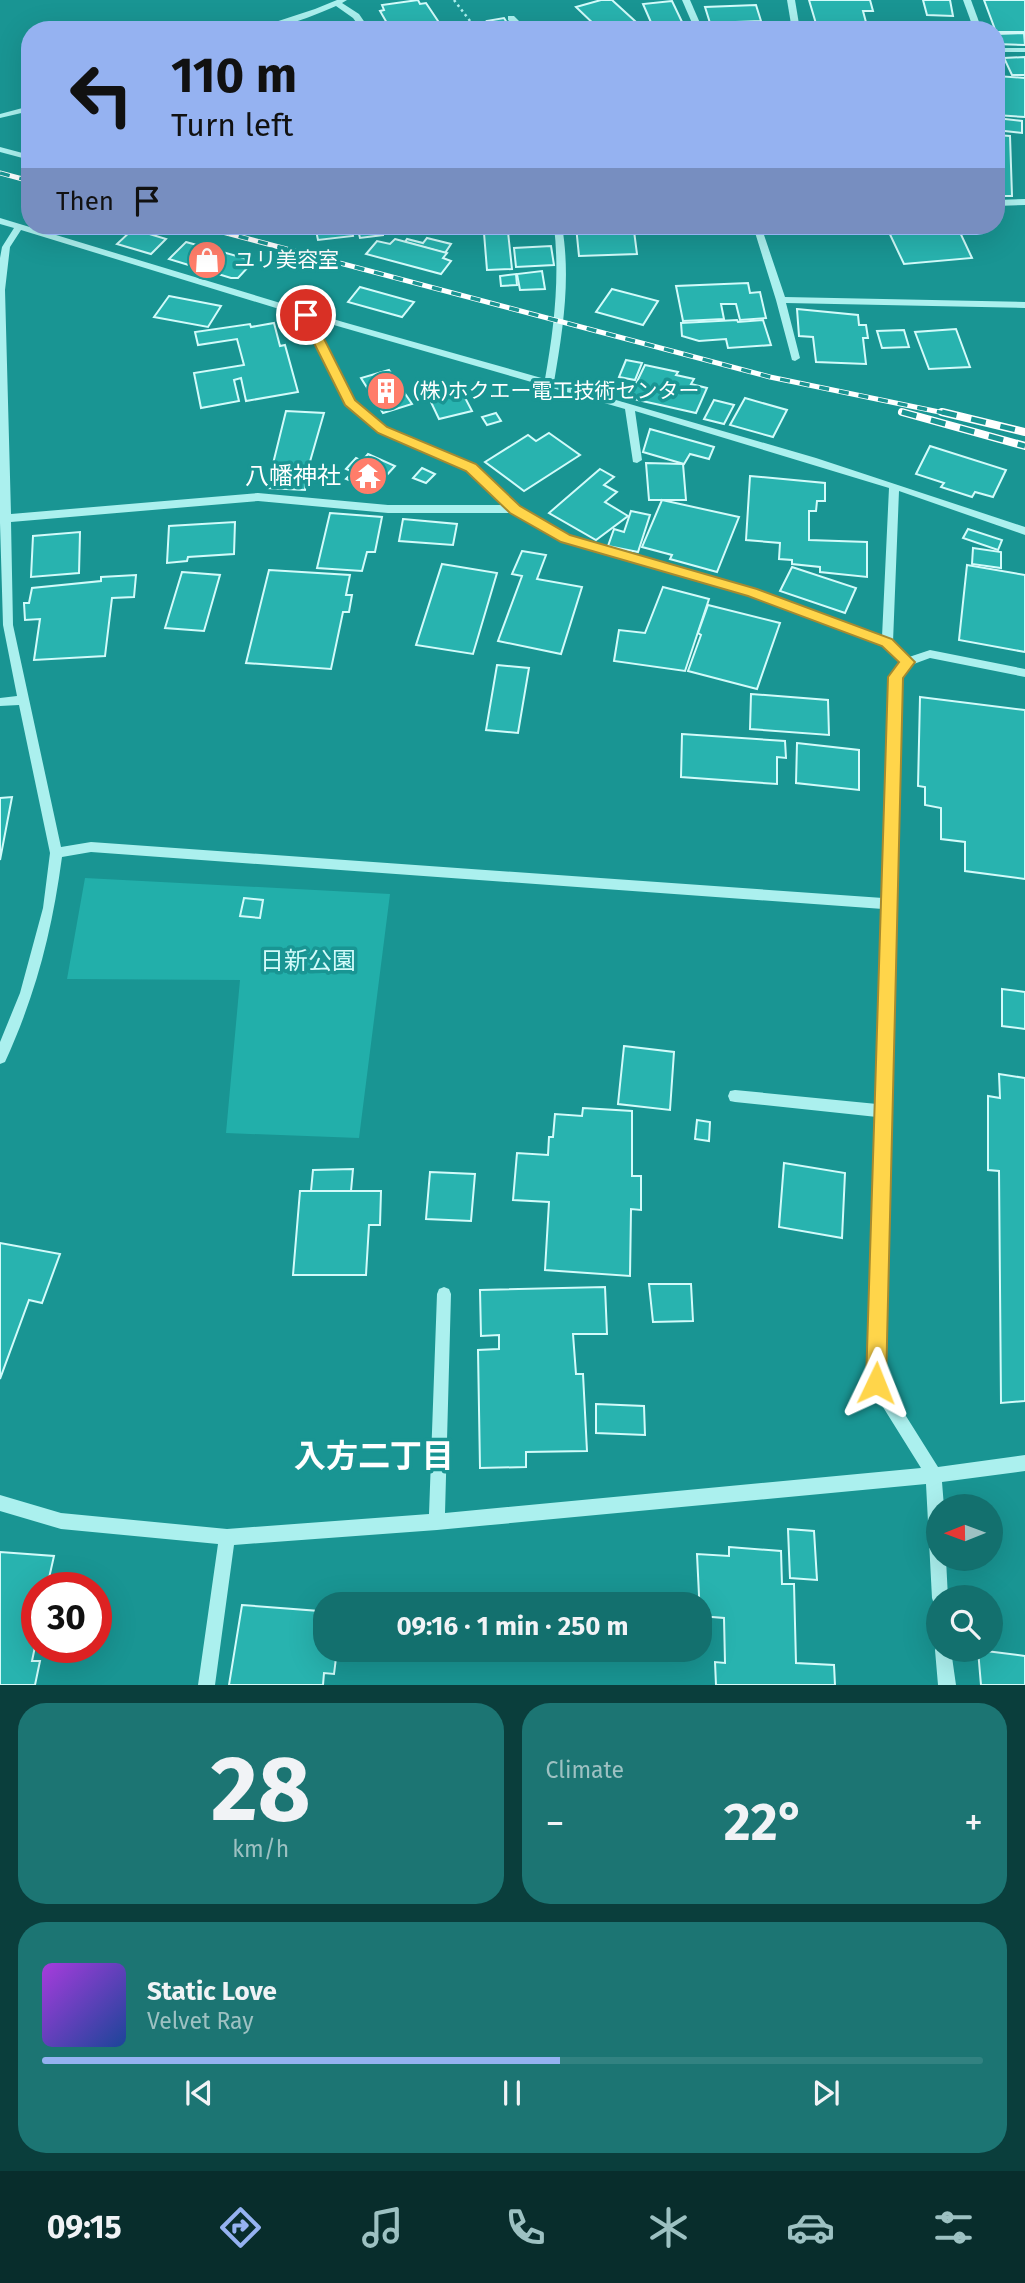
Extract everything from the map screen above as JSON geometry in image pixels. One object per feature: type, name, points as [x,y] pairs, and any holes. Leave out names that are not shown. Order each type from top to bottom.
[{"type":"street","points":[[686,0],[695,21]]},
{"type":"street","points":[[791,0],[794,21]]},
{"type":"street","points":[[967,0],[975,21]]},
{"type":"street","points":[[282,21],[340,2],[360,21]]},
{"type":"street","points":[[511,18],[514,21]]},
{"type":"street","points":[[1005,50],[1025,50]]},
{"type":"street","points":[[0,116],[21,110]]},
{"type":"street","points":[[0,149],[21,155]]},
{"type":"street","points":[[1005,203],[1025,202]]},
{"type":"street","points":[[0,221],[19,227],[6,247],[0,290],[2,519],[8,625],[56,853],[49,908],[27,993],[0,1058]]},
{"type":"street","points":[[45,235],[306,315],[549,383],[894,486],[1025,531]]},
{"type":"street","points":[[549,383],[561,321],[563,254],[560,235]]},
{"type":"street","points":[[760,235],[781,300],[795,358]]},
{"type":"street","points":[[781,300],[1025,305]]},
{"type":"street","points":[[306,315],[349,402],[382,430],[471,468],[515,509],[565,539],[752,593],[887,643],[907,662]]},
{"type":"street","points":[[630,407],[637,460]]},
{"type":"street","points":[[887,643],[894,486]]},
{"type":"street","points":[[2,519],[258,497],[388,509],[515,509]]},
{"type":"street","points":[[935,1494],[934,1475],[876,1383],[896,677],[907,662],[930,654],[1025,673]]},
{"type":"street","points":[[0,702],[23,699]]},
{"type":"street","points":[[56,853],[91,847],[889,904]]},
{"type":"street","points":[[734,1096],[884,1111]]},
{"type":"street","points":[[437,1522],[444,1294]]},
{"type":"street","points":[[0,1503],[61,1521],[227,1537],[437,1522],[934,1475],[1025,1463]]},
{"type":"street","points":[[206,1685],[227,1537]]},
{"type":"street","points":[[944,1662],[947,1685]]},
{"type":"path","points":[[454,0],[471,21]]},
{"type":"green space","name":"日新公園","points":[[85,878],[390,894],[359,1138],[226,1133],[240,980],[67,979]]},
{"type":"building","points":[[418,0],[420,4],[426,3],[438,21],[386,21],[380,11],[384,10],[382,5]]},
{"type":"building","points":[[612,0],[635,21],[591,21],[576,7]]},
{"type":"building","points":[[809,0],[870,0],[873,11],[863,11],[866,21],[815,21]]},
{"type":"building","points":[[923,0],[950,0],[953,16],[927,15]]},
{"type":"building","points":[[984,0],[1025,0],[1025,32],[1005,32],[1005,21],[992,21]]},
{"type":"building","points":[[672,1],[682,21],[650,21],[643,4]]},
{"type":"building","points":[[756,5],[761,21],[709,21],[705,7]]},
{"type":"building","points":[[1024,33],[1025,45],[1005,44],[1005,34]]},
{"type":"building","points":[[1025,57],[1025,75],[1012,75],[1005,58]]},
{"type":"building","points":[[1005,77],[1025,78],[1025,117],[1005,116]]},
{"type":"building","points":[[1005,119],[1022,121],[1022,133],[1005,131]]},
{"type":"building","points":[[1005,136],[1010,136],[1012,196],[1005,196]]},
{"type":"building","points":[[127,235],[153,235],[166,239],[151,254],[117,244]]},
{"type":"building","points":[[317,235],[353,236],[318,240]]},
{"type":"building","points":[[359,235],[383,235],[360,238]]},
{"type":"building","points":[[484,235],[508,235],[512,269],[487,270]]},
{"type":"building","points":[[577,235],[635,235],[637,254],[579,256]]},
{"type":"building","points":[[890,235],[961,235],[972,258],[904,264]]},
{"type":"building","points":[[427,238],[451,244],[445,253],[405,242],[407,239],[423,243]]},
{"type":"building","points":[[395,239],[447,253],[443,258],[451,261],[441,274],[366,254],[377,241],[390,244]]},
{"type":"building","name":"ユリ美容室","points":[[186,242],[244,258],[246,260],[243,263],[250,265],[238,278],[231,278],[169,259]]},
{"type":"building","points":[[551,246],[554,265],[516,267],[514,248]]},
{"type":"building","points":[[542,271],[545,289],[520,290],[517,274]]},
{"type":"building","points":[[516,274],[517,285],[501,286],[500,276]]},
{"type":"building","points":[[748,283],[750,293],[760,292],[766,318],[740,320],[736,304],[721,304],[724,319],[683,321],[676,286]]},
{"type":"building","points":[[360,287],[414,302],[402,317],[348,302]]},
{"type":"building","points":[[612,289],[658,301],[643,325],[596,312]]},
{"type":"building","points":[[169,296],[221,306],[208,327],[154,317]]},
{"type":"building","points":[[797,309],[858,315],[859,325],[866,325],[868,338],[863,338],[866,364],[816,362],[813,337],[799,336]]},
{"type":"building","points":[[763,320],[771,345],[728,348],[726,339],[699,341],[682,336],[681,323]]},
{"type":"building","points":[[274,323],[280,346],[285,345],[298,392],[246,401],[241,378],[234,380],[239,401],[201,408],[194,373],[244,365],[237,339],[198,345],[195,332]]},
{"type":"building","points":[[956,329],[970,367],[929,369],[915,332]]},
{"type":"building","points":[[904,330],[909,347],[882,348],[877,331]]},
{"type":"building","points":[[626,360],[642,363],[635,380],[619,377]]},
{"type":"building","points":[[645,365],[678,372],[676,375],[694,379],[691,384],[707,388],[696,413],[629,398]]},
{"type":"building","name":"(株)ホクエー電工技術センター","points":[[389,370],[412,404],[383,413],[361,378]]},
{"type":"building","points":[[461,390],[472,411],[439,419],[429,398]]},
{"type":"building","points":[[745,398],[787,410],[773,437],[730,425]]},
{"type":"building","points":[[714,400],[734,405],[724,424],[704,419]]},
{"type":"building","points":[[286,411],[324,413],[307,472],[314,473],[311,484],[306,483],[305,490],[267,488]]},
{"type":"building","points":[[496,413],[501,421],[487,425],[482,417]]},
{"type":"building","points":[[650,429],[714,447],[709,459],[690,454],[684,464],[643,452]]},
{"type":"building","points":[[549,433],[580,455],[524,491],[485,462],[528,435],[536,441]]},
{"type":"building","points":[[930,446],[1006,470],[993,497],[975,492],[972,497],[941,487],[944,483],[916,474]]},
{"type":"building","name":"八幡神社","points":[[368,454],[395,466],[373,490],[346,479],[353,472],[346,469],[356,458],[362,461]]},
{"type":"building","points":[[646,463],[683,464],[686,500],[649,500]]},
{"type":"building","points":[[422,468],[435,474],[426,483],[413,478]]},
{"type":"building","points":[[600,469],[614,477],[604,485],[617,492],[605,502],[628,516],[596,540],[549,513]]},
{"type":"building","points":[[750,476],[825,483],[825,501],[817,501],[816,511],[809,511],[809,540],[867,542],[867,577],[820,572],[820,567],[792,564],[792,560],[779,559],[780,543],[746,540]]},
{"type":"building","points":[[662,500],[739,517],[717,572],[670,559],[672,555],[642,547]]},
{"type":"building","points":[[631,511],[650,515],[638,552],[608,546],[614,529],[624,532]]},
{"type":"building","points":[[330,513],[382,517],[375,552],[367,552],[362,571],[317,568]]},
{"type":"building","points":[[403,519],[457,524],[453,545],[399,541]]},
{"type":"building","points":[[235,522],[234,554],[188,557],[187,561],[167,563],[169,526]]},
{"type":"building","points":[[968,529],[1002,540],[998,550],[963,538]]},
{"type":"building","points":[[80,532],[79,573],[31,577],[33,536]]},
{"type":"building","points":[[973,548],[1001,552],[1001,568],[972,564]]},
{"type":"building","points":[[522,551],[546,555],[537,579],[582,587],[561,654],[498,641],[522,576],[512,574]]},
{"type":"building","points":[[442,564],[497,573],[473,654],[416,645]]},
{"type":"building","points":[[967,565],[1025,575],[1025,652],[959,640]]},
{"type":"building","points":[[792,567],[856,588],[845,613],[780,591]]},
{"type":"building","points":[[269,570],[350,575],[346,595],[352,595],[349,612],[343,612],[331,669],[246,663]]},
{"type":"building","points":[[182,572],[220,575],[204,631],[165,628]]},
{"type":"building","points":[[136,575],[134,597],[112,598],[105,656],[34,660],[40,619],[25,620],[24,603],[29,603],[32,588],[101,581],[101,577]]},
{"type":"building","points":[[663,587],[709,599],[685,671],[614,661],[619,630],[645,633]]},
{"type":"building","points":[[708,605],[780,623],[757,689],[688,671]]},
{"type":"building","points":[[497,665],[529,668],[518,733],[486,730]]},
{"type":"building","points":[[751,694],[828,700],[829,735],[750,729]]},
{"type":"building","points":[[920,697],[1025,710],[1025,879],[965,871],[965,842],[941,839],[941,808],[925,805],[925,787],[918,786]]},
{"type":"building","points":[[682,734],[785,741],[786,758],[777,757],[777,784],[681,777]]},
{"type":"building","points":[[797,743],[859,750],[859,790],[796,783]]},
{"type":"building","points":[[12,797],[0,860],[0,798]]},
{"type":"building","points":[[244,898],[263,900],[260,918],[240,916]]},
{"type":"building","points":[[1002,989],[1025,992],[1025,1029],[1002,1026]]},
{"type":"building","points":[[624,1046],[674,1052],[670,1110],[618,1104]]},
{"type":"building","points":[[999,1074],[1025,1078],[1025,1401],[1001,1403],[999,1171],[988,1170],[988,1096],[1000,1098]]},
{"type":"building","points":[[583,1108],[632,1111],[632,1176],[641,1176],[641,1210],[631,1209],[630,1276],[545,1270],[549,1202],[513,1200],[517,1153],[548,1155],[555,1114],[582,1116]]},
{"type":"building","points":[[697,1120],[710,1122],[709,1141],[695,1139]]},
{"type":"building","points":[[784,1163],[845,1173],[842,1238],[779,1227]]},
{"type":"building","points":[[353,1169],[351,1191],[311,1191],[313,1170]]},
{"type":"building","points":[[430,1172],[475,1174],[471,1221],[426,1219]]},
{"type":"building","points":[[300,1191],[381,1191],[380,1225],[369,1225],[366,1275],[293,1275]]},
{"type":"building","points":[[0,1243],[60,1254],[42,1303],[29,1300],[0,1379]]},
{"type":"building","points":[[649,1284],[691,1284],[693,1321],[653,1322]]},
{"type":"building","points":[[605,1287],[607,1334],[573,1334],[576,1374],[583,1374],[587,1451],[526,1452],[526,1467],[480,1468],[478,1350],[499,1349],[499,1335],[481,1336],[480,1290]]},
{"type":"building","points":[[596,1404],[644,1406],[645,1435],[596,1433]]},
{"type":"building","points":[[788,1529],[814,1531],[817,1580],[790,1578]]},
{"type":"building","points":[[729,1547],[781,1551],[782,1584],[794,1584],[796,1663],[834,1665],[835,1685],[716,1685],[715,1662],[725,1663],[724,1618],[712,1617],[712,1592],[699,1592],[697,1554],[729,1556]]},
{"type":"building","points":[[0,1552],[54,1556],[50,1572],[21,1572],[21,1663],[40,1663],[35,1685],[0,1685]]},
{"type":"building","points":[[242,1605],[313,1611],[313,1662],[336,1662],[334,1674],[324,1673],[323,1685],[229,1685]]},
{"type":"building","points":[[1003,1653],[1025,1656],[1025,1685],[981,1685],[979,1662],[1003,1662]]},
{"type":"railway","points":[[0,173],[21,179]]},
{"type":"railway","points":[[234,235],[770,377],[949,414]]},
{"type":"railway","points":[[909,414],[902,412],[1025,446]]},
{"type":"railway","points":[[942,412],[1025,432]]},
{"type":"place","name":"ユリ美容室","points":[[207,260]]},
{"type":"place","name":"(株)ホクエー電工技術センター","points":[[386,391]]},
{"type":"place","name":"八幡神社","points":[[368,476]]},
{"type":"district","name":"入方二丁目","points":[[374,1456]]},
{"type":"route","points":[[306,315],[349,402],[382,430],[471,468],[515,509],[565,539],[752,593],[887,643],[907,662],[896,677],[876,1383]]}]
